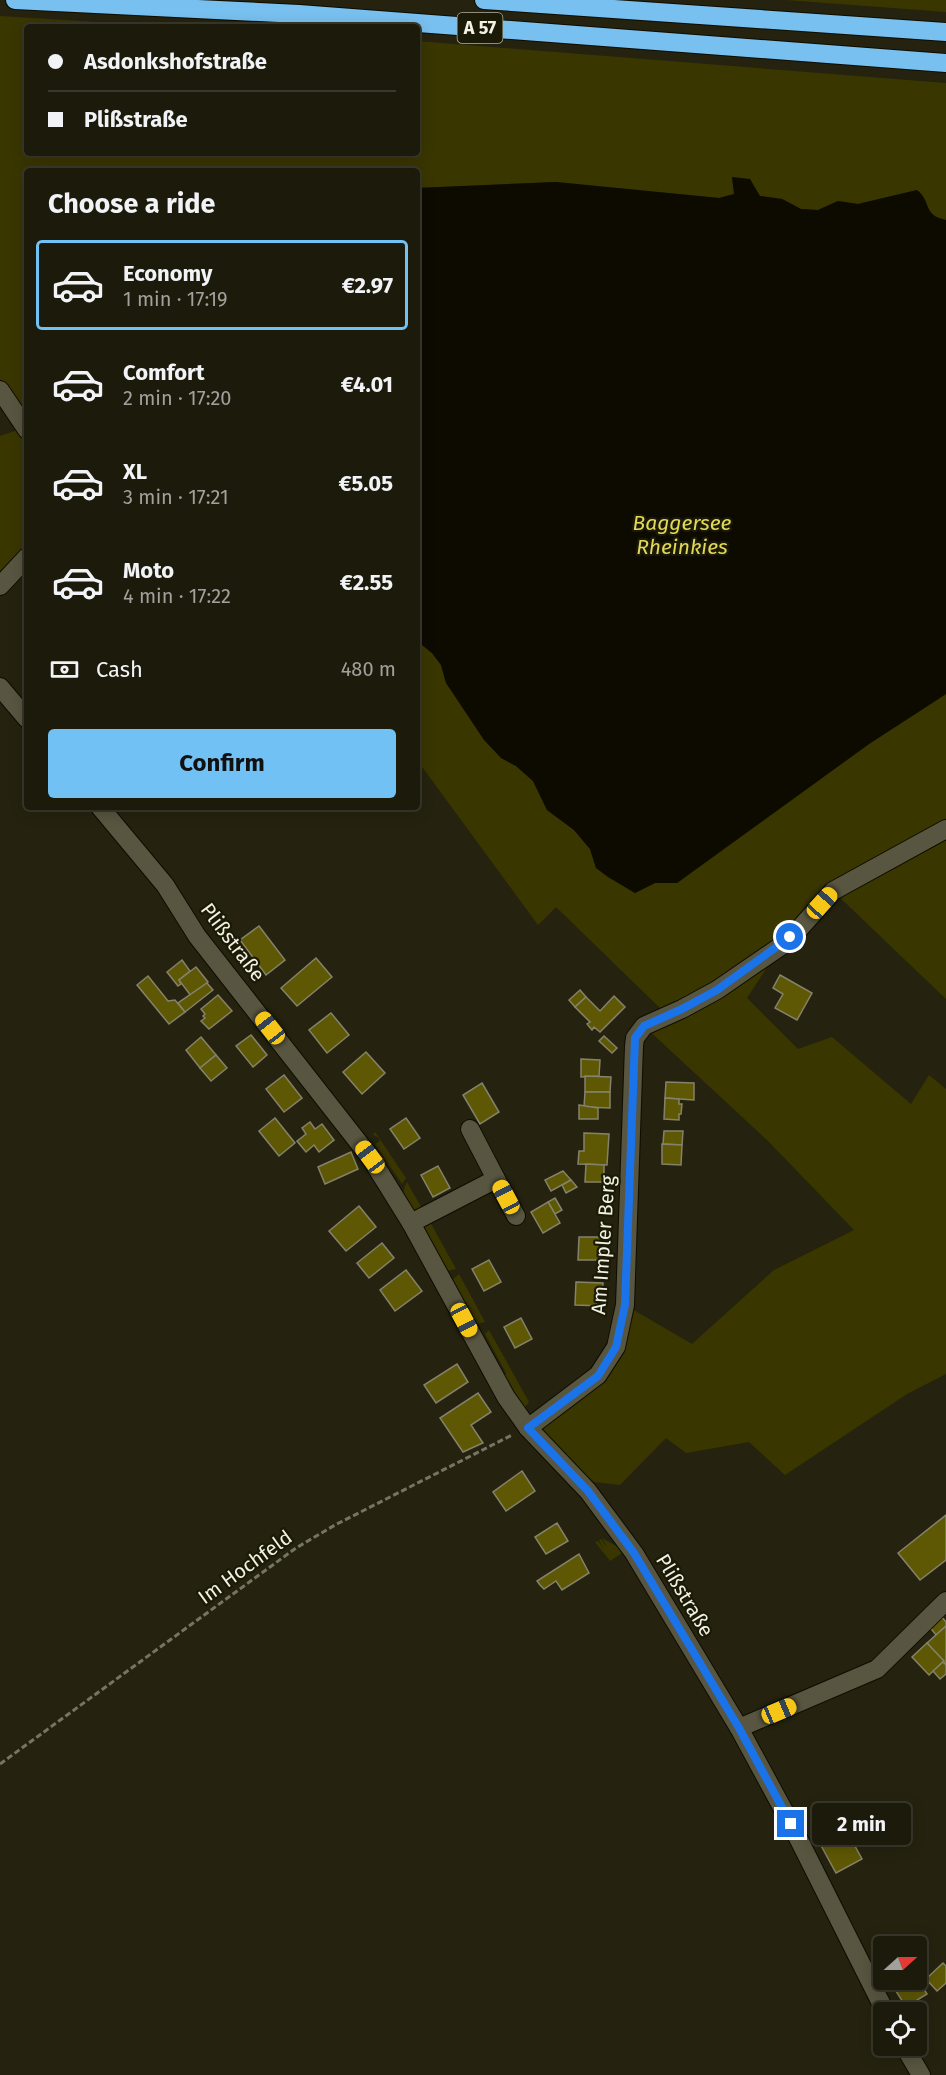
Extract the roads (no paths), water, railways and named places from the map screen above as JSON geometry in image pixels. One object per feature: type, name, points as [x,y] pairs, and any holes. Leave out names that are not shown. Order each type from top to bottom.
[{"type":"highway","name":"A 57","points":[[15,0],[299,14],[946,63]]},
{"type":"highway","name":"A 57","points":[[484,0],[946,32]]},
{"type":"street","points":[[0,390],[24,426]]},
{"type":"street","points":[[0,586],[24,560]]},
{"type":"street","points":[[0,687],[24,715]]},
{"type":"street","name":"Plißstraße","points":[[102,810],[165,885],[197,936],[370,1157],[411,1223],[506,1397],[528,1428],[588,1491],[634,1553],[739,1728],[791,1824],[880,2002]]},
{"type":"street","name":"Am Impler Berg","points":[[528,1428],[598,1376],[616,1347],[625,1305],[635,1038],[644,1026],[717,990],[781,946],[833,891],[946,829]]},
{"type":"street","points":[[470,1129],[516,1216]]},
{"type":"street","points":[[411,1223],[496,1179]]},
{"type":"street","points":[[739,1728],[878,1669],[946,1600]]},
{"type":"street","points":[[910,2056],[921,2075]]},
{"type":"water","name":"Baggersee Rheinkies","points":[[732,177],[750,179],[760,196],[782,199],[801,209],[818,210],[838,201],[858,204],[917,190],[933,215],[946,220],[946,694],[869,744],[677,883],[655,883],[635,893],[596,868],[590,849],[574,830],[547,810],[533,781],[516,766],[501,758],[484,740],[446,683],[441,665],[432,653],[420,643],[420,188],[556,182],[719,198],[734,194]]}]
